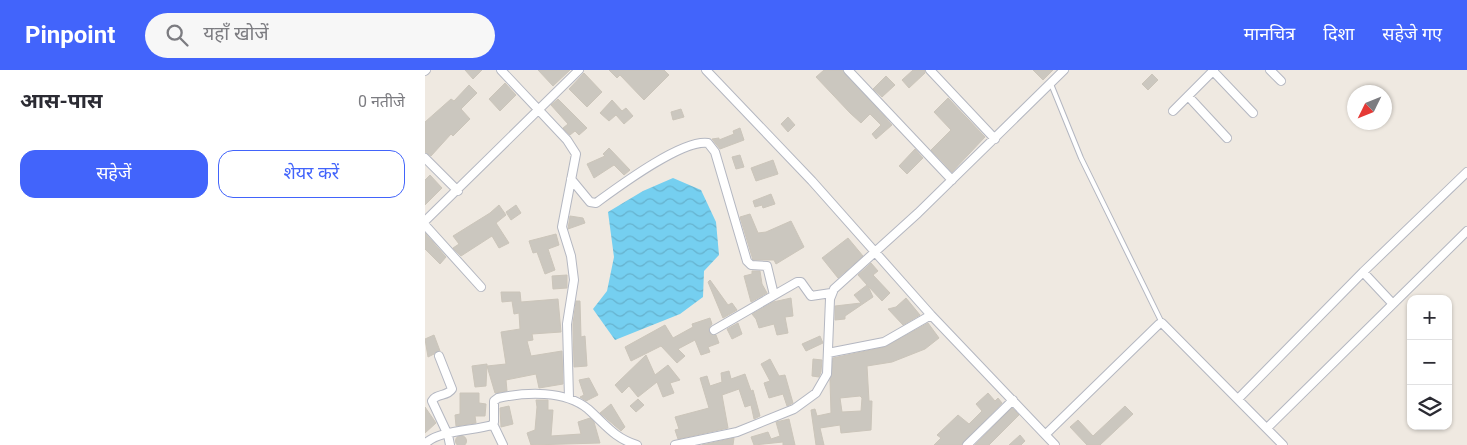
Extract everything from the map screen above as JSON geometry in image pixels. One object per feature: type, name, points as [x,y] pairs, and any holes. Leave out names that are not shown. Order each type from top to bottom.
[{"type":"street","points":[[501,70],[574,148],[576,154],[562,227],[571,256],[574,280],[567,324],[569,398]]},
{"type":"street","points":[[425,221],[458,191],[579,70]]},
{"type":"street","points":[[706,70],[876,251],[931,315],[1055,445]]},
{"type":"street","points":[[848,70],[952,180]]},
{"type":"street","points":[[930,70],[995,139]]},
{"type":"street","points":[[714,330],[797,282],[801,282],[811,296],[831,293],[995,139],[1064,70]]},
{"type":"street","points":[[1173,111],[1213,70],[1253,113]]},
{"type":"street","points":[[1269,70],[1281,81]]},
{"type":"street","points":[[1188,96],[1227,138]]},
{"type":"street","points":[[571,179],[590,202],[596,203],[639,172],[695,145],[708,143],[715,152],[747,261],[751,266],[767,266],[774,295]]},
{"type":"street","points":[[425,158],[458,191]]},
{"type":"street","points":[[1238,399],[1363,272],[1467,172]]},
{"type":"street","points":[[425,225],[481,287]]},
{"type":"street","points":[[1267,428],[1467,231]]},
{"type":"street","points":[[1363,272],[1392,303]]},
{"type":"street","points":[[675,445],[737,432],[802,405],[824,383],[828,353],[827,333],[831,293]]},
{"type":"street","points":[[828,353],[884,342],[931,315]]},
{"type":"street","points":[[1045,434],[1162,323],[1267,428],[1278,443]]},
{"type":"street","points":[[439,356],[452,389],[449,393],[436,396],[433,401],[449,435],[450,445]]},
{"type":"street","points":[[503,445],[493,424],[493,404],[498,398],[551,395],[569,398],[587,409],[619,443],[637,445]]},
{"type":"street","points":[[967,445],[1013,400]]},
{"type":"street","points":[[426,440],[493,424]]},
{"type":"lane","points":[[1051,84],[1081,158],[1162,323]]},
{"type":"water","points":[[673,178],[701,190],[716,222],[719,255],[704,271],[703,297],[680,314],[615,340],[593,309],[607,291],[614,257],[608,212],[643,191]]},
{"type":"building","points":[[465,70],[482,70],[473,79]]},
{"type":"building","points":[[538,70],[570,70],[553,86]]},
{"type":"building","points":[[609,70],[664,70],[669,75],[644,100],[620,75],[617,78]]},
{"type":"building","points":[[824,70],[843,70],[892,125],[876,139],[872,134],[881,125],[870,114],[861,123],[850,113],[816,77]]},
{"type":"building","points":[[913,70],[925,70],[925,73],[909,88],[902,80]]},
{"type":"building","points":[[1033,70],[1053,70],[1043,80]]},
{"type":"building","points":[[584,73],[602,92],[587,107],[569,89]]},
{"type":"building","points":[[1152,74],[1158,80],[1148,90],[1142,84]]},
{"type":"building","points":[[886,76],[895,85],[882,97],[873,89]]},
{"type":"building","points":[[505,83],[516,95],[500,111],[489,99]]},
{"type":"building","points":[[469,85],[477,93],[461,109],[470,119],[453,136],[451,134],[431,156],[425,152],[425,122],[451,99],[454,101]]},
{"type":"building","points":[[948,98],[985,137],[952,172],[931,150],[951,130],[934,112]]},
{"type":"building","points":[[558,99],[587,128],[579,135],[575,131],[570,135],[563,128],[568,124],[551,105]]},
{"type":"building","points":[[612,100],[622,111],[626,108],[633,116],[624,124],[616,115],[609,121],[600,113]]},
{"type":"building","points":[[681,109],[684,117],[673,120],[671,112]]},
{"type":"building","points":[[788,117],[795,125],[788,132],[781,124]]},
{"type":"building","points":[[740,128],[744,140],[720,149],[712,139],[719,138],[719,140],[734,134],[733,131]]},
{"type":"building","points":[[609,148],[630,170],[624,175],[614,165],[594,178],[587,164],[605,156],[603,154]]},
{"type":"building","points":[[915,149],[923,158],[907,174],[899,166]]},
{"type":"building","points":[[740,155],[744,167],[736,169],[732,157]]},
{"type":"building","points":[[773,160],[778,174],[756,181],[751,168]]},
{"type":"building","points":[[430,175],[442,188],[425,205],[425,180]]},
{"type":"building","points":[[771,194],[775,204],[763,208],[762,205],[755,207],[753,201]]},
{"type":"building","points":[[499,205],[506,215],[496,223],[509,243],[499,248],[492,236],[461,256],[453,248],[459,244],[453,236],[490,213]]},
{"type":"building","points":[[516,205],[521,213],[511,220],[506,212]]},
{"type":"building","points":[[750,214],[758,233],[766,232],[791,221],[804,247],[776,264],[774,260],[753,260],[740,217]]},
{"type":"building","points":[[570,216],[583,218],[585,223],[568,229]]},
{"type":"building","points":[[425,233],[446,257],[440,264],[425,249]]},
{"type":"building","points":[[556,234],[559,245],[548,249],[555,270],[545,274],[537,252],[533,253],[529,241]]},
{"type":"building","points":[[848,238],[863,256],[838,278],[822,258]]},
{"type":"building","points":[[871,263],[878,271],[873,275],[890,293],[882,301],[868,286],[873,297],[845,316],[845,319],[835,320],[835,306],[861,303],[854,295],[867,285],[858,275]]},
{"type":"building","points":[[752,271],[760,271],[762,284],[767,293],[751,302],[744,276],[752,274]]},
{"type":"building","points":[[567,275],[567,288],[553,289],[552,276]]},
{"type":"building","points":[[710,280],[728,305],[732,303],[737,310],[723,318],[708,282]]},
{"type":"building","points":[[501,292],[520,292],[521,302],[558,299],[561,332],[532,334],[533,340],[527,341],[531,356],[562,351],[563,384],[539,388],[536,374],[506,380],[507,391],[495,393],[487,366],[506,364],[501,332],[520,329],[519,313],[514,314],[512,301],[502,302]]},
{"type":"building","points":[[791,298],[793,316],[785,317],[788,333],[777,335],[774,324],[759,328],[752,314],[773,302]]},
{"type":"building","points":[[906,298],[920,315],[903,325],[888,309],[896,307]]},
{"type":"building","points":[[576,301],[580,301],[581,337],[585,336],[587,366],[574,367],[573,324]]},
{"type":"building","points":[[710,318],[712,324],[709,332],[716,335],[719,343],[708,347],[710,352],[701,355],[695,340],[678,349],[685,356],[677,363],[661,346],[631,361],[625,347],[665,325],[673,338],[693,327],[692,324]]},
{"type":"building","points":[[738,323],[742,334],[732,339],[727,329]]},
{"type":"building","points":[[928,323],[939,338],[925,349],[892,362],[867,366],[869,401],[872,401],[871,430],[841,433],[840,425],[820,428],[824,445],[816,445],[811,410],[815,409],[817,416],[831,413],[830,380],[833,358],[885,347]],"holes":[[[860,396],[862,398],[861,411],[842,412],[840,398]]]},
{"type":"building","points":[[434,335],[440,351],[428,357],[425,339]]},
{"type":"building","points":[[820,336],[823,343],[806,351],[802,344]]},
{"type":"building","points":[[646,355],[655,375],[668,365],[680,380],[670,383],[674,393],[663,397],[657,382],[638,397],[629,386],[622,393],[615,385]]},
{"type":"building","points":[[770,359],[779,376],[785,375],[793,403],[787,406],[783,394],[769,398],[764,383],[770,381],[761,364]]},
{"type":"building","points":[[813,359],[822,360],[819,377],[812,376]]},
{"type":"building","points":[[487,364],[486,386],[475,387],[472,366]]},
{"type":"building","points":[[729,371],[731,379],[745,374],[751,391],[753,390],[760,416],[754,419],[751,405],[745,407],[739,389],[722,395],[728,428],[678,439],[675,430],[679,429],[675,417],[709,408],[700,378],[707,376],[710,386],[722,382],[721,373]]},
{"type":"building","points":[[589,378],[598,395],[586,401],[580,397],[584,395],[579,380]]},
{"type":"building","points":[[460,393],[479,393],[479,403],[486,404],[485,416],[475,416],[476,423],[456,426],[455,415],[460,414]]},
{"type":"building","points":[[988,393],[995,401],[998,398],[1002,403],[961,445],[934,445],[941,438],[937,435],[958,415],[969,424],[982,411],[976,404]]},
{"type":"building","points":[[638,399],[644,405],[636,412],[630,406]]},
{"type":"building","points":[[536,400],[548,400],[548,410],[553,410],[551,436],[581,434],[578,422],[590,418],[594,422],[600,443],[531,445],[527,433],[535,430]]},
{"type":"building","points":[[611,404],[625,427],[621,431],[600,413]]},
{"type":"building","points":[[509,406],[513,424],[501,427],[500,408]]},
{"type":"building","points":[[1125,406],[1133,414],[1100,445],[1087,445],[1070,427],[1078,420],[1093,436]]},
{"type":"building","points":[[425,407],[436,423],[425,433]]},
{"type":"building","points":[[1012,408],[1019,415],[989,445],[975,445]]},
{"type":"building","points":[[789,419],[795,445],[783,445],[783,442],[754,445],[751,437],[768,432],[771,439],[780,436],[776,422]]},
{"type":"building","points":[[1020,435],[1025,441],[1021,445],[1009,445]]},
{"type":"building","points":[[459,436],[463,436],[466,441],[465,445],[459,446],[456,443],[456,439]]},
{"type":"building","points":[[734,438],[733,445],[702,445]]}]
